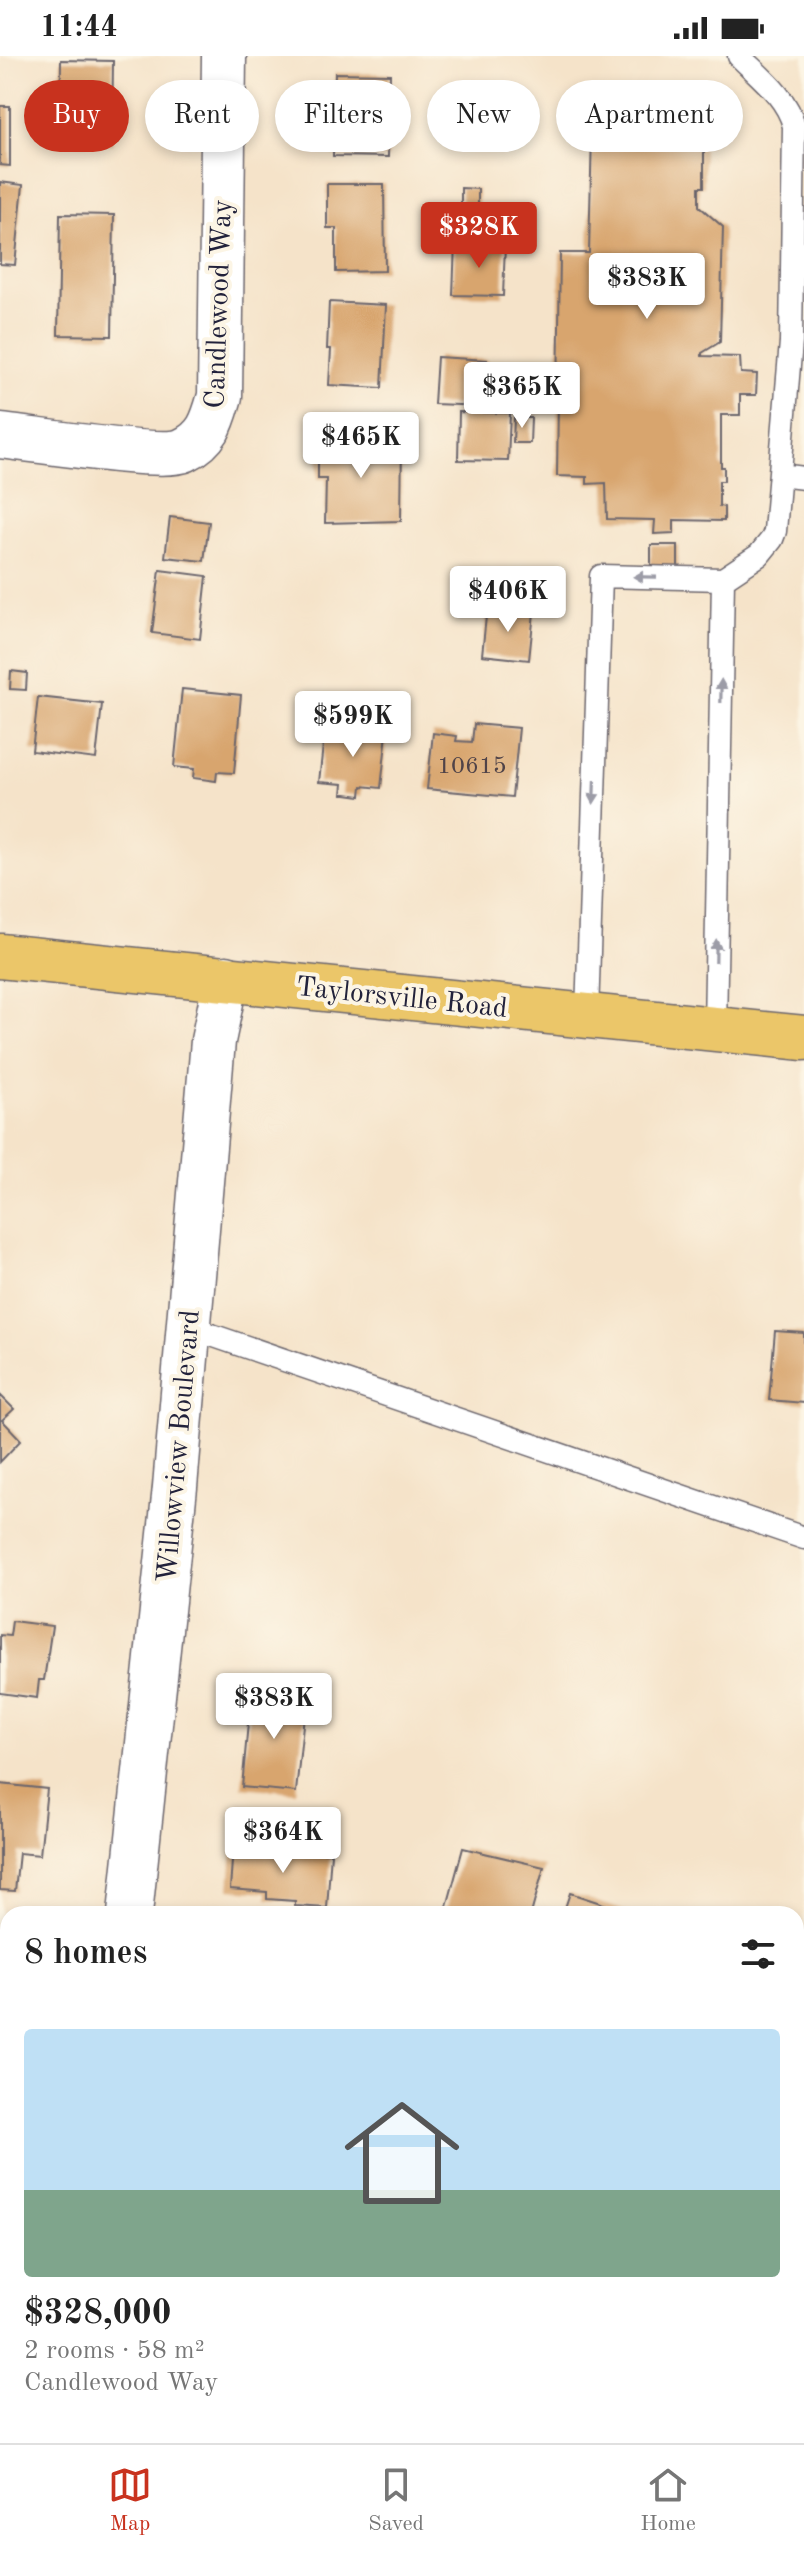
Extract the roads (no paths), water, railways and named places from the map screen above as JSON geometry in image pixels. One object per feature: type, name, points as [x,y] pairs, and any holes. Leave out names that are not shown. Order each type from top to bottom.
[{"type":"main road","name":"Taylorsville Road","points":[[0,956],[804,1038]]},
{"type":"street","name":"Candlewood Way","points":[[0,436],[143,451],[182,451],[202,438],[211,427],[220,396],[224,56]]},
{"type":"street","name":"Willowview Boulevard","points":[[131,1906],[175,1487],[213,1041],[226,978]]},
{"type":"lane","points":[[587,1015],[601,576],[723,579],[759,555],[772,539],[791,342],[799,127],[783,101],[739,56]]},
{"type":"lane","points":[[780,475],[804,478]]},
{"type":"lane","points":[[715,1029],[723,579]]},
{"type":"lane","points":[[188,1327],[804,1538]]}]
